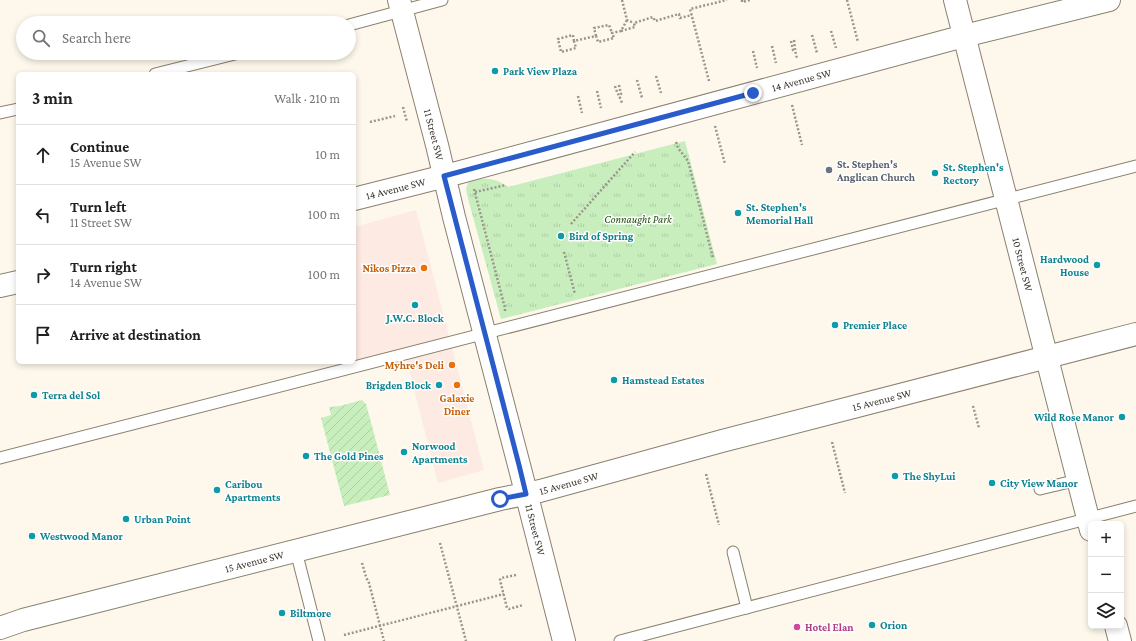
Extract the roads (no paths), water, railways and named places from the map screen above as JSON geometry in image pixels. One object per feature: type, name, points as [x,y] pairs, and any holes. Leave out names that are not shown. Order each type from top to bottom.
[{"type":"street","name":"10 Street SW","points":[[955,0],[1089,521]]},
{"type":"street","name":"14 Avenue SW","points":[[356,198],[964,36],[1109,0]]},
{"type":"street","name":"11 Street SW","points":[[401,5],[484,334],[564,641]]},
{"type":"street","points":[[0,286],[16,282]]},
{"type":"street","name":"15 Avenue SW","points":[[0,628],[23,620],[500,499],[526,494],[1046,356],[1136,334]]},
{"type":"street","points":[[1117,629],[1120,641]]},
{"type":"lane","points":[[356,22],[401,5],[442,0]]},
{"type":"lane","points":[[163,72],[211,60]]},
{"type":"lane","points":[[0,113],[16,109]]},
{"type":"lane","points":[[0,458],[1136,166]]},
{"type":"lane","points":[[1040,489],[1078,480]]},
{"type":"lane","points":[[1098,521],[1136,506]]},
{"type":"lane","points":[[620,641],[747,608],[1088,524]]},
{"type":"lane","points":[[296,551],[319,641]]},
{"type":"lane","points":[[733,552],[747,608]]},
{"type":"place","name":"Park View Plaza","points":[[495,71]]},
{"type":"place","name":"St. Stephen's Anglican Church","points":[[829,170]]},
{"type":"place","name":"St. Stephen's Rectory","points":[[935,173]]},
{"type":"place","name":"St. Stephen's Memorial Hall","points":[[738,213]]},
{"type":"place","name":"Bird of Spring","points":[[561,236]]},
{"type":"place","name":"Hardwood House","points":[[1097,265]]},
{"type":"place","name":"Nikos Pizza","points":[[424,268]]},
{"type":"place","name":"J.W.C. Block","points":[[415,305]]},
{"type":"place","name":"Premier Place","points":[[835,325]]},
{"type":"place","name":"Myhre's Deli","points":[[452,365]]},
{"type":"place","name":"Hamstead Estates","points":[[614,380]]},
{"type":"place","name":"Brigden Block","points":[[439,385]]},
{"type":"place","name":"Galaxie Diner","points":[[457,385]]},
{"type":"place","name":"Terra del Sol","points":[[34,395]]},
{"type":"place","name":"Wild Rose Manor","points":[[1122,417]]},
{"type":"place","name":"Norwood Apartments","points":[[404,452]]},
{"type":"place","name":"The Gold Pines","points":[[306,456]]},
{"type":"place","name":"The ShyLui","points":[[895,476]]},
{"type":"place","name":"City View Manor","points":[[992,483]]},
{"type":"place","name":"Caribou Apartments","points":[[217,490]]},
{"type":"place","name":"Urban Point","points":[[126,519]]},
{"type":"place","name":"Westwood Manor","points":[[32,536]]},
{"type":"place","name":"Biltmore","points":[[282,613]]},
{"type":"place","name":"Orion","points":[[872,625]]},
{"type":"place","name":"Hotel Elan","points":[[797,627]]},
{"type":"park label","name":"Connaught Park","points":[[638,219]]}]
